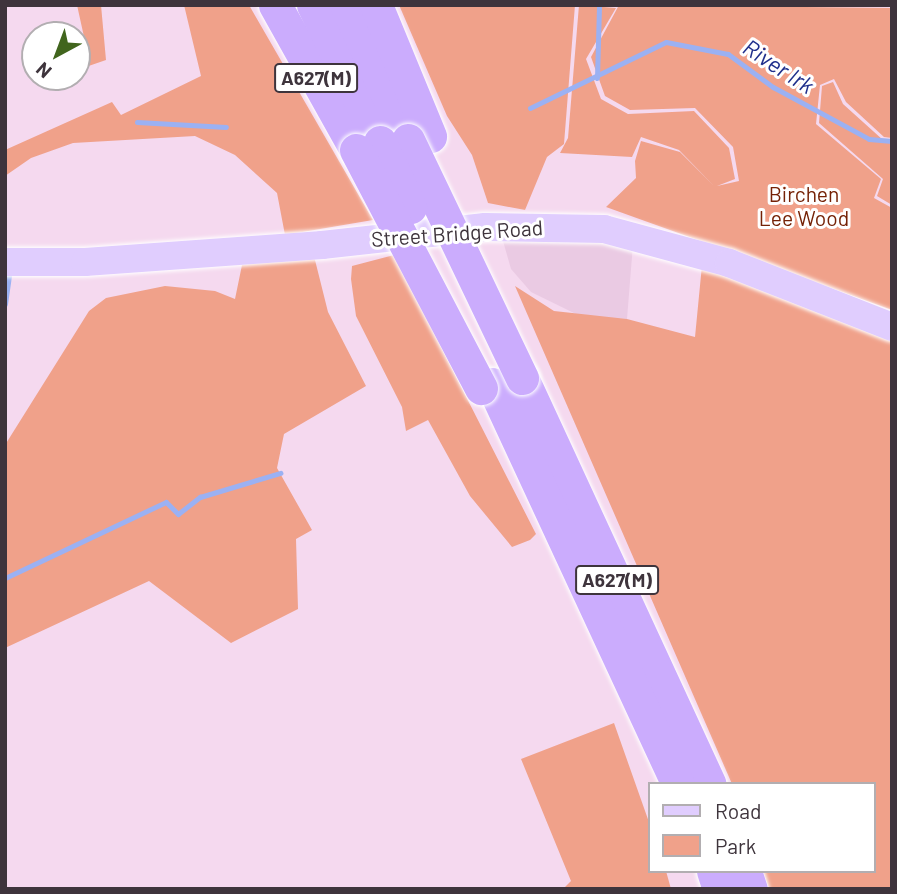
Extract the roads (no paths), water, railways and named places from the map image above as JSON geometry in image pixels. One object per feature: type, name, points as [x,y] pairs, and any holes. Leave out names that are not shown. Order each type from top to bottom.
[{"type":"highway","name":"A627(M)","points":[[275,5],[393,142]]},
{"type":"highway","name":"A627(M)","points":[[313,5],[393,142],[508,380],[601,548],[709,782]]},
{"type":"highway","name":"A627(M)","points":[[346,5],[393,142],[508,380],[558,524],[677,782]]},
{"type":"highway","name":"A627(M)","points":[[376,5],[393,142]]},
{"type":"main road","name":"Street Bridge Road","points":[[5,262],[86,261],[308,246],[485,227],[604,229],[729,263],[892,327]]},
{"type":"waterway","points":[[597,78],[599,5]]},
{"type":"waterway","name":"River Irk","points":[[530,108],[666,42],[728,54],[773,87],[869,139],[892,141]]},
{"type":"waterway","name":"River Irk","points":[[137,122],[226,127]]},
{"type":"waterway","name":"River Irk","points":[[5,304],[9,276]]},
{"type":"waterway","points":[[5,578],[166,502],[178,514],[200,497],[280,473]]},
{"type":"park label","name":"Birchen Lee Wood","points":[[804,206]]}]
